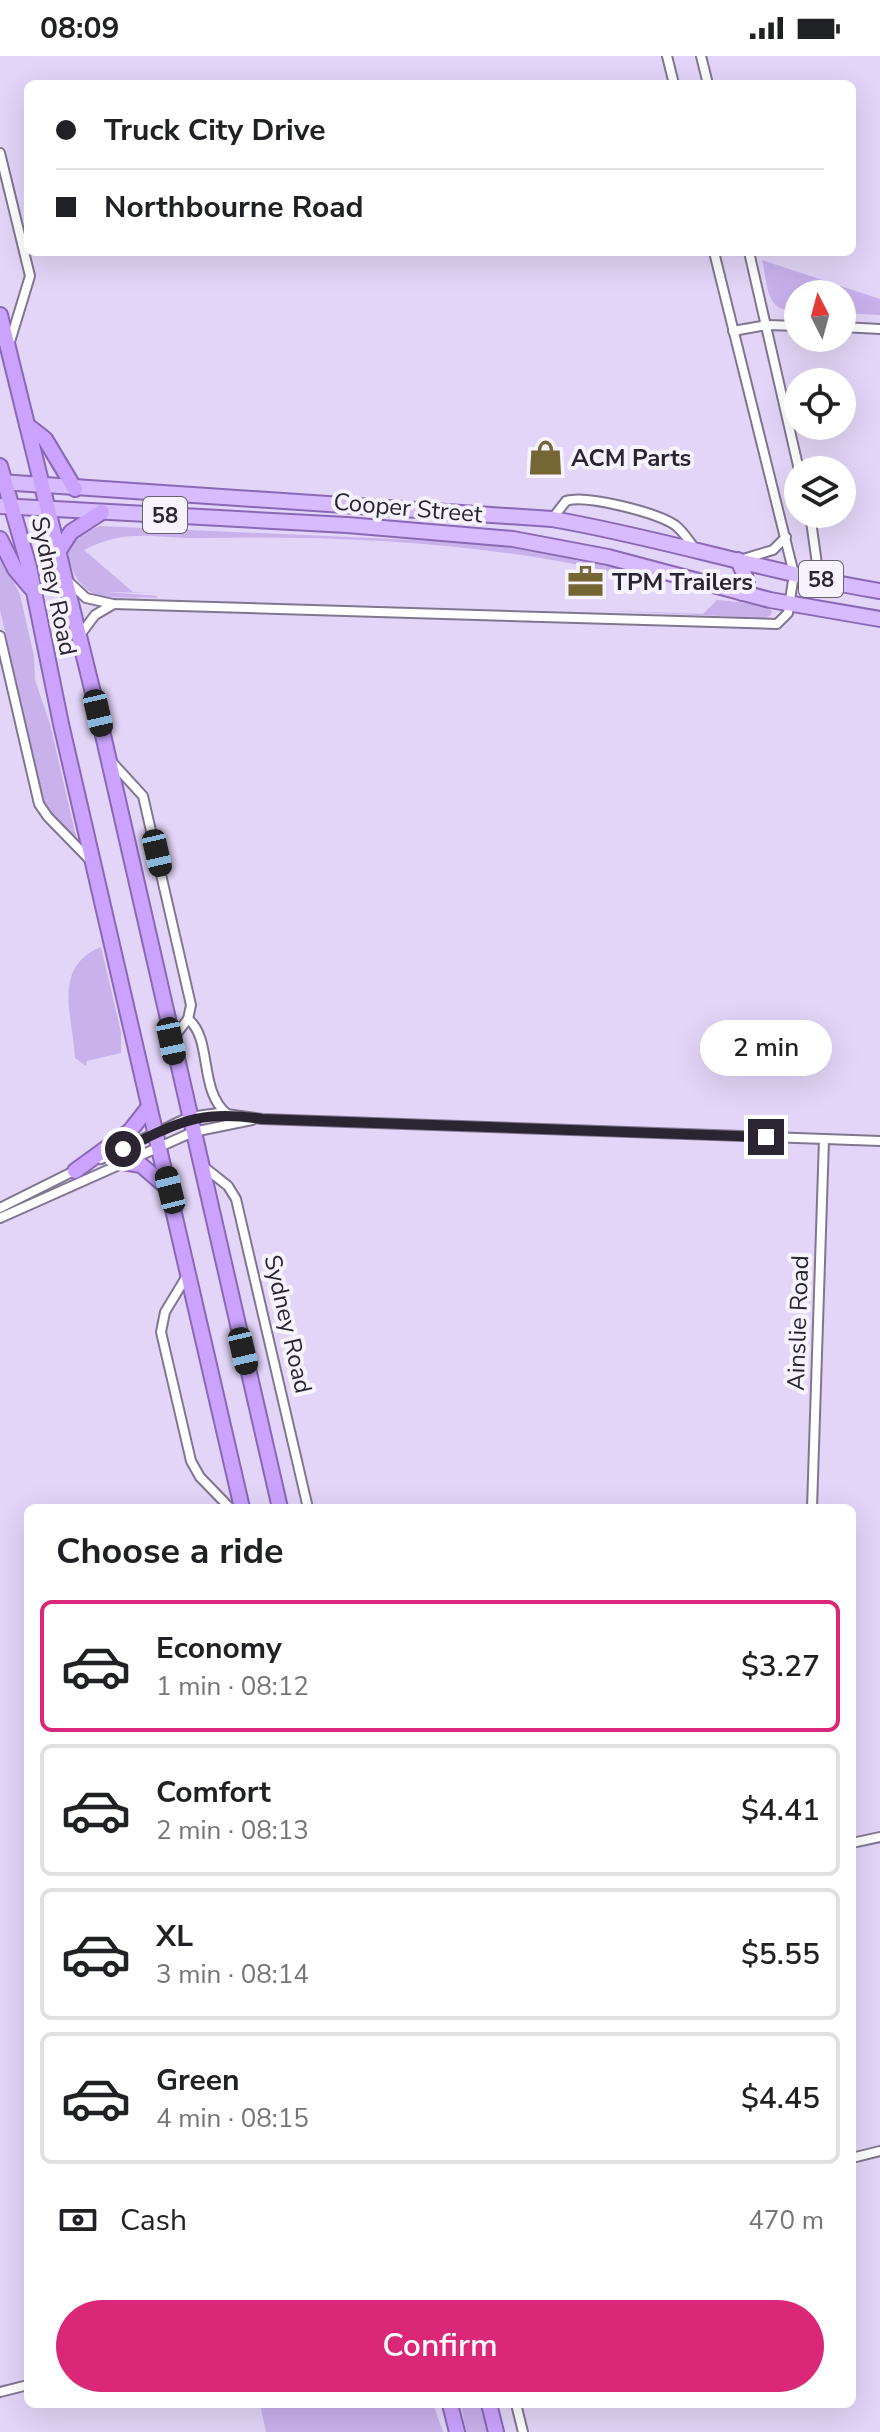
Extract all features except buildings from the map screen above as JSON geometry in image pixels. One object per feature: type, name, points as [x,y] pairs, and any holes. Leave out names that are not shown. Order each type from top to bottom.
[{"type":"highway","name":"Sydney Road","points":[[0,315],[80,635],[279,1504]]},
{"type":"highway","points":[[27,425],[45,439],[75,489]]},
{"type":"highway","name":"Sydney Road","points":[[0,466],[7,506],[34,591],[92,862],[241,1504]]},
{"type":"highway","points":[[58,553],[71,532],[102,512]]},
{"type":"highway","points":[[0,539],[15,569],[34,591]]},
{"type":"highway","points":[[75,1171],[130,1131],[148,1108]]},
{"type":"highway","points":[[123,1162],[141,1165],[170,1190]]},
{"type":"highway","points":[[451,2408],[457,2432]]},
{"type":"highway","points":[[490,2408],[496,2432]]},
{"type":"main road","name":"Cooper Street","points":[[3,482],[41,487],[552,519],[620,530],[879,595]]},
{"type":"main road","points":[[255,520],[256,499]]},
{"type":"main road","name":"Cooper Street","points":[[7,506],[513,539],[570,549],[742,593],[880,619]]},
{"type":"main road","points":[[505,514],[513,539]]},
{"type":"main road","points":[[552,519],[554,532],[570,549]]},
{"type":"main road","points":[[738,560],[747,581],[742,593]]},
{"type":"street","points":[[667,56],[673,80]]},
{"type":"street","points":[[701,56],[707,80]]},
{"type":"street","points":[[0,153],[24,251]]},
{"type":"street","points":[[8,349],[30,276],[25,256]]},
{"type":"street","points":[[65,578],[86,598],[113,604],[766,625],[785,619],[791,603],[794,574],[715,256]]},
{"type":"street","points":[[750,256],[796,456]]},
{"type":"street","points":[[733,331],[784,326]]},
{"type":"street","points":[[856,328],[880,329]]},
{"type":"street","points":[[552,519],[566,501],[594,500],[663,519],[676,526],[695,549]]},
{"type":"street","points":[[812,528],[818,571],[824,580]]},
{"type":"street","points":[[738,560],[773,550],[786,537]]},
{"type":"street","points":[[80,635],[95,615],[113,604]]},
{"type":"street","points":[[0,636],[39,804],[92,862]]},
{"type":"street","name":"Sydney Road","points":[[109,759],[143,796],[189,996],[188,1019],[196,1029],[214,1101],[227,1114]]},
{"type":"street","points":[[171,1041],[188,1019]]},
{"type":"street","points":[[0,1218],[123,1162],[158,1140],[191,1125],[227,1114],[262,1119],[880,1141]]},
{"type":"street","points":[[0,1208],[75,1171],[191,1125],[262,1119]]},
{"type":"street","name":"Ainslie Road","points":[[812,1504],[824,1139]]},
{"type":"street","name":"Sydney Road","points":[[200,1164],[228,1186],[236,1199],[307,1504]]},
{"type":"street","points":[[189,1273],[165,1312],[161,1332],[191,1461],[200,1477],[226,1504]]},
{"type":"street","points":[[856,1842],[880,1837]]},
{"type":"street","points":[[856,2157],[880,2151]]},
{"type":"street","points":[[0,2392],[24,2386]]},
{"type":"street","points":[[517,2408],[523,2432]]},
{"type":"shaded area","points":[[0,56],[880,56],[880,2432],[0,2432]]},
{"type":"shaded area","points":[[762,260],[823,280],[784,280],[784,310],[774,302]]},
{"type":"shaded area","points":[[856,291],[880,299],[880,315],[856,314]]},
{"type":"shaded area","points":[[100,526],[482,543],[601,563],[636,572],[644,580],[534,557],[422,544],[308,538],[139,536],[113,539],[84,550],[133,592],[160,593],[106,592],[158,596],[107,597],[86,588],[78,579],[65,545],[67,539]]},
{"type":"shaded area","points":[[0,550],[20,595],[34,656],[35,680],[50,724],[77,841],[49,813],[44,803],[0,610]]},
{"type":"shaded area","points":[[717,600],[759,604],[772,611],[770,616],[763,618],[589,610],[703,614]]},
{"type":"shaded area","points":[[101,947],[121,1032],[121,1053],[87,1061],[86,1066],[75,1058],[68,995],[76,967],[85,956]]},
{"type":"shaded area","points":[[261,2408],[434,2408],[443,2432],[266,2432]]},
{"type":"shaded area","points":[[462,2408],[483,2408],[488,2432],[466,2432]]},
{"type":"place","name":"ACM Parts","points":[[545,458]]},
{"type":"place","name":"TPM Trailers","points":[[586,582]]},
{"type":"route","points":[[123,1149],[189,1117],[219,1113],[262,1119],[766,1137]]}]
